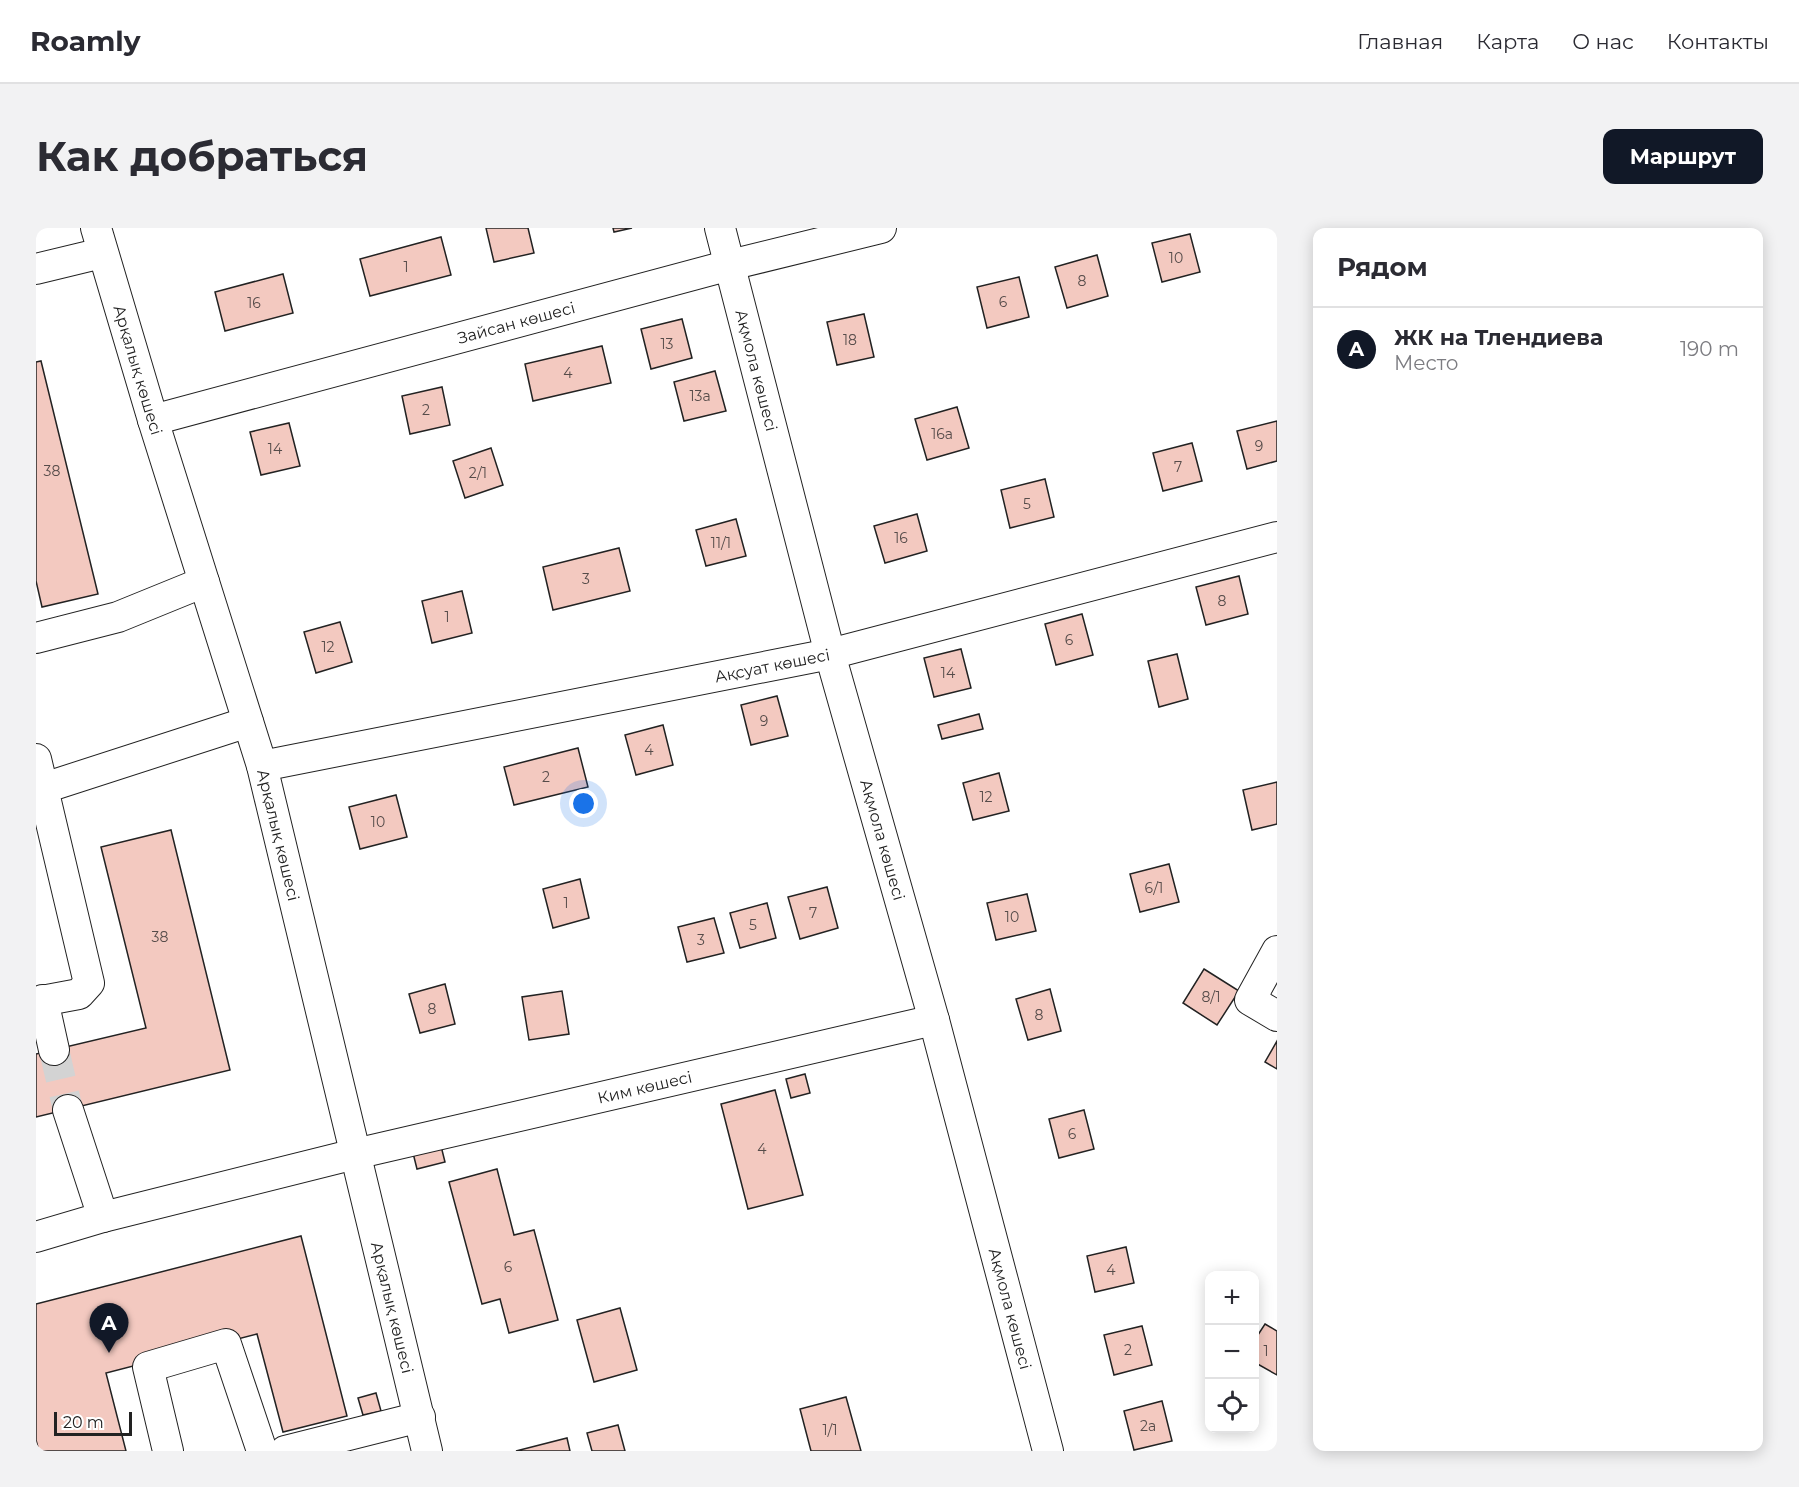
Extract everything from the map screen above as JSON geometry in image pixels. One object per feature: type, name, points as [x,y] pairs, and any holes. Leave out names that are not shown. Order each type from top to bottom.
[{"type":"street","name":"Ақмола көшесі","points":[[720,228],[830,654],[934,1020],[1048,1451]]},
{"type":"street","name":"Зайсан көшесі","points":[[153,420],[729,265],[881,228]]},
{"type":"street","points":[[36,269],[99,240]]},
{"type":"street","name":"Арқалық көшесі","points":[[99,240],[262,766],[427,1451]]},
{"type":"street","name":"Ақсуат көшесі","points":[[262,766],[830,654],[1277,537]]},
{"type":"street","points":[[36,638],[118,616],[204,582]]},
{"type":"street","points":[[44,788],[248,722]]},
{"type":"street","points":[[36,759],[89,983],[79,994],[39,1001],[54,1050]]},
{"type":"street","points":[[1277,951],[1250,1000],[1277,1016]]},
{"type":"street","name":"Ким көшесі","points":[[36,1237],[104,1217],[355,1154],[934,1020]]},
{"type":"street","points":[[68,1110],[104,1217]]},
{"type":"street","points":[[168,1451],[148,1367],[226,1344],[262,1451]]},
{"type":"street","points":[[285,1451],[420,1417]]},
{"type":"building","points":[[486,228],[528,228],[534,253],[494,262]]},
{"type":"building","points":[[613,228],[632,228],[614,232]]},
{"type":"building","points":[[1190,234],[1200,272],[1162,282],[1152,243]]},
{"type":"building","points":[[441,237],[451,275],[370,296],[360,259]]},
{"type":"building","points":[[1097,255],[1108,296],[1067,308],[1055,267]]},
{"type":"building","points":[[283,274],[293,313],[225,331],[215,292]]},
{"type":"building","points":[[1019,277],[1029,317],[987,328],[977,287]]},
{"type":"building","points":[[864,314],[874,357],[837,365],[827,322]]},
{"type":"building","points":[[682,319],[692,358],[651,369],[641,329]]},
{"type":"building","points":[[602,346],[611,383],[533,401],[525,364]]},
{"type":"building","points":[[41,361],[98,594],[42,607],[36,581],[36,362]]},
{"type":"building","points":[[715,371],[726,411],[684,421],[674,382]]},
{"type":"building","points":[[442,387],[450,425],[410,434],[402,396]]},
{"type":"building","points":[[957,407],[969,448],[927,460],[915,419]]},
{"type":"building","points":[[1277,421],[1277,461],[1247,469],[1237,431]]},
{"type":"building","points":[[289,423],[300,466],[261,475],[250,432]]},
{"type":"building","points":[[1192,443],[1202,481],[1163,491],[1153,453]]},
{"type":"building","points":[[491,448],[503,485],[465,498],[453,461]]},
{"type":"building","points":[[1045,479],[1054,517],[1010,528],[1001,490]]},
{"type":"building","points":[[917,514],[927,551],[885,563],[874,526]]},
{"type":"building","points":[[736,519],[746,556],[706,566],[696,530]]},
{"type":"building","points":[[619,548],[630,591],[553,610],[543,567]]},
{"type":"building","points":[[1239,576],[1248,614],[1206,625],[1196,587]]},
{"type":"building","points":[[462,591],[472,633],[432,643],[422,601]]},
{"type":"building","points":[[1082,614],[1093,655],[1056,665],[1045,624]]},
{"type":"building","points":[[340,622],[352,662],[316,673],[304,632]]},
{"type":"building","points":[[961,649],[971,688],[934,697],[924,658]]},
{"type":"building","points":[[1177,654],[1188,699],[1159,707],[1148,661]]},
{"type":"building","points":[[777,696],[788,736],[751,745],[741,705]]},
{"type":"building","points":[[979,714],[983,729],[942,739],[938,725]]},
{"type":"building","points":[[663,725],[673,765],[636,775],[625,735]]},
{"type":"building","points":[[578,748],[588,787],[514,805],[504,767]]},
{"type":"building","points":[[999,773],[1009,811],[973,820],[963,783]]},
{"type":"building","points":[[1277,782],[1277,824],[1252,830],[1243,790]]},
{"type":"building","points":[[396,795],[407,837],[360,849],[349,807]]},
{"type":"building","points":[[171,830],[230,1070],[36,1117],[36,1054],[146,1028],[101,847]]},
{"type":"building","points":[[1169,864],[1179,902],[1140,912],[1130,874]]},
{"type":"building","points":[[580,879],[589,918],[553,928],[543,889]]},
{"type":"building","points":[[827,887],[838,928],[800,939],[788,897]]},
{"type":"building","points":[[1027,894],[1036,931],[996,940],[987,903]]},
{"type":"building","points":[[767,903],[776,938],[740,948],[730,913]]},
{"type":"building","points":[[714,918],[724,953],[687,962],[678,927]]},
{"type":"building","points":[[1204,969],[1239,991],[1217,1025],[1183,1003]]},
{"type":"building","points":[[445,984],[455,1024],[420,1033],[409,994]]},
{"type":"building","points":[[1050,989],[1061,1031],[1028,1040],[1016,999]]},
{"type":"building","points":[[562,991],[569,1034],[529,1040],[522,997]]},
{"type":"building","points":[[1277,1041],[1277,1069],[1265,1062]]},
{"type":"building","points":[[805,1074],[810,1093],[791,1098],[786,1079]]},
{"type":"building","points":[[775,1090],[803,1195],[748,1209],[721,1104]]},
{"type":"building","points":[[1084,1110],[1094,1149],[1059,1158],[1049,1119]]},
{"type":"building","points":[[441,1146],[445,1162],[417,1169],[413,1153]]},
{"type":"building","points":[[497,1169],[514,1235],[534,1230],[558,1320],[509,1333],[500,1299],[482,1304],[449,1182]]},
{"type":"building","points":[[301,1236],[347,1416],[283,1432],[257,1334],[106,1373],[126,1451],[39,1451],[36,1440],[36,1304]]},
{"type":"building","points":[[1126,1247],[1134,1283],[1095,1292],[1087,1256]]},
{"type":"building","points":[[620,1308],[637,1370],[594,1382],[577,1320]]},
{"type":"building","points":[[1265,1324],[1277,1331],[1277,1375],[1259,1365],[1259,1333]]},
{"type":"building","points":[[1142,1326],[1152,1365],[1114,1375],[1104,1335]]},
{"type":"building","points":[[376,1393],[381,1411],[363,1415],[358,1398]]},
{"type":"building","points":[[846,1397],[861,1451],[811,1451],[800,1409]]},
{"type":"building","points":[[1162,1401],[1172,1441],[1134,1450],[1124,1411]]},
{"type":"building","points":[[618,1425],[625,1451],[592,1451],[587,1433]]},
{"type":"building","points":[[567,1438],[570,1451],[516,1451]]},
{"type":"tunnel","points":[[54,1050],[68,1110]]},
{"type":"place","name":"ЖК на Тлендиева","points":[[109,1353]]}]
